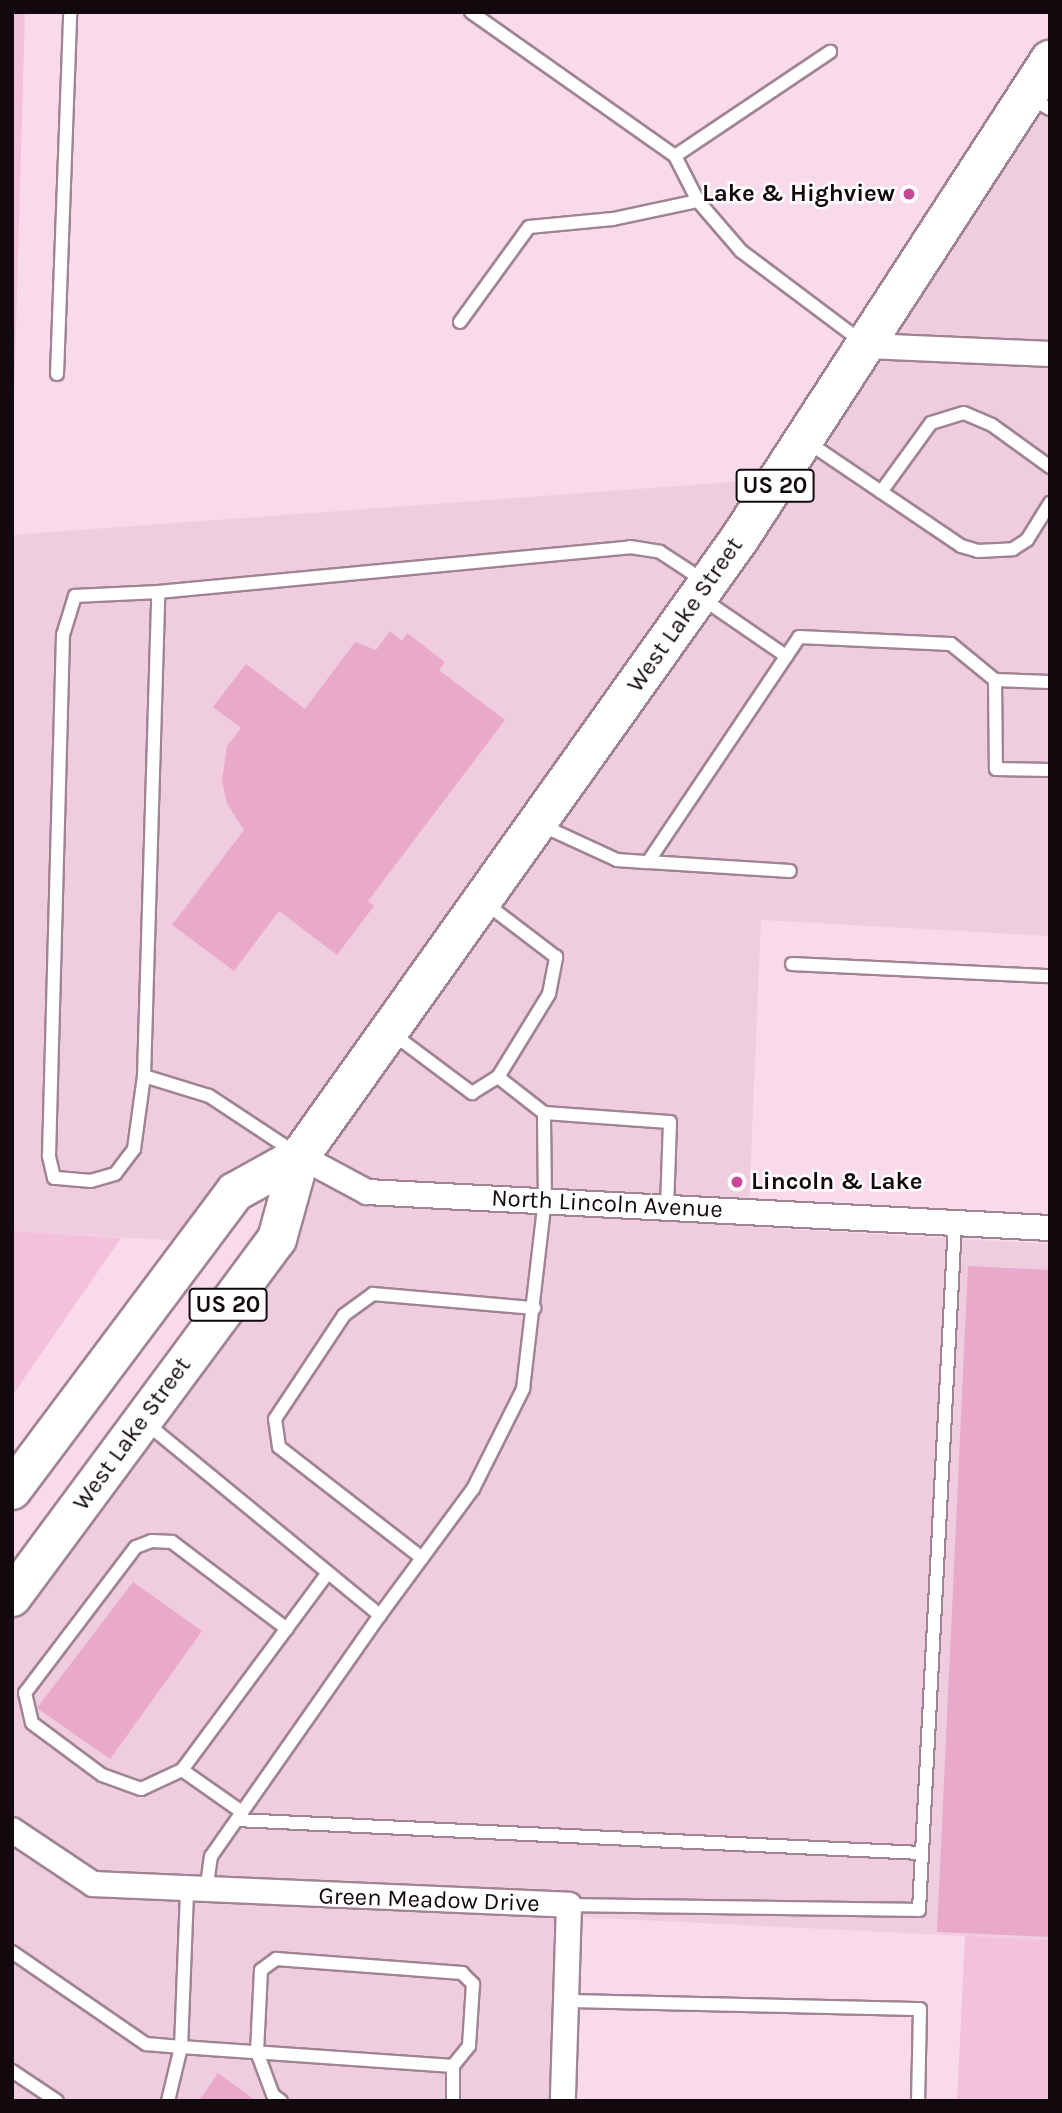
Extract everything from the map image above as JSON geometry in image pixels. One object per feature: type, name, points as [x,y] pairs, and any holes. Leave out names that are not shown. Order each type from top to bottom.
[{"type":"main road","name":"West Lake Street","points":[[12,1597],[277,1239],[300,1156],[703,590],[1038,102],[1050,60]]},
{"type":"main road","name":"West Lake Street","points":[[12,1490],[234,1192],[300,1156]]},
{"type":"street","points":[[868,346],[1050,354]]},
{"type":"street","name":"North Lincoln Avenue","points":[[300,1156],[367,1192],[1050,1228]]},
{"type":"street","name":"Green Meadow Drive","points":[[12,1830],[93,1884],[197,1892],[569,1905],[563,2101]]},
{"type":"lane","points":[[57,374],[70,12]]},
{"type":"lane","points":[[471,12],[675,156],[698,201],[741,251],[868,346]]},
{"type":"lane","points":[[675,156],[830,52]]},
{"type":"lane","points":[[460,322],[529,227],[613,219],[698,201]]},
{"type":"lane","points":[[881,492],[931,423],[964,414],[992,425],[1050,467]]},
{"type":"lane","points":[[805,441],[961,546],[978,551],[1013,549],[1027,540],[1050,503]]},
{"type":"lane","points":[[158,592],[144,1076],[134,1149],[115,1174],[91,1181],[54,1178],[49,1156],[63,635],[75,596],[158,592],[631,547],[660,552],[786,656]]},
{"type":"lane","points":[[648,862],[799,636],[951,644],[995,680],[1050,682]]},
{"type":"lane","points":[[995,680],[996,769],[1050,770]]},
{"type":"lane","points":[[537,823],[617,860],[790,871]]},
{"type":"lane","points":[[389,1031],[472,1093],[498,1077],[549,994],[556,957],[482,901]]},
{"type":"lane","points":[[792,964],[1050,976]]},
{"type":"lane","points":[[144,1076],[209,1096],[300,1156]]},
{"type":"lane","points":[[498,1077],[544,1113],[670,1122],[667,1207]]},
{"type":"lane","points":[[168,2101],[181,2047],[197,1892],[211,1856],[380,1615],[473,1489],[523,1389],[545,1200],[544,1113]]},
{"type":"lane","points":[[569,1905],[919,1910],[955,1223]]},
{"type":"lane","points":[[422,1558],[279,1447],[275,1419],[344,1315],[373,1294],[534,1308]]},
{"type":"lane","points":[[143,1420],[380,1615]]},
{"type":"lane","points":[[287,1629],[172,1542],[152,1541],[136,1547],[25,1693],[32,1723],[102,1775],[141,1789],[182,1769],[287,1629],[328,1573]]},
{"type":"lane","points":[[182,1769],[239,1816],[922,1853]]},
{"type":"lane","points":[[12,1952],[146,2044],[453,2066]]},
{"type":"lane","points":[[281,2101],[273,2095],[257,2052],[261,1970],[276,1959],[462,1973],[473,1984],[469,2046],[453,2066],[453,2101]]},
{"type":"lane","points":[[566,2001],[920,2009],[918,2101]]},
{"type":"lane","points":[[12,2071],[57,2101]]},
{"type":"shaded area","points":[[12,12],[25,12],[12,468]]},
{"type":"shaded area","points":[[1050,78],[1050,345],[884,337]]},
{"type":"shaded area","points":[[873,357],[1050,366],[1050,936],[761,920],[748,1227],[1050,1244],[1050,1940],[558,1916],[552,2101],[12,2101],[12,1617]]},
{"type":"shaded area","points":[[760,480],[299,1142],[184,1241],[12,1231],[12,535]]},
{"type":"shaded area","points":[[12,1231],[121,1238],[12,1396]]},
{"type":"shaded area","points":[[965,1936],[1050,1940],[1050,2101],[957,2101]]},
{"type":"building","points":[[390,631],[402,641],[407,633],[445,662],[439,670],[505,720],[368,901],[374,906],[337,955],[279,911],[234,971],[172,925],[244,830],[227,804],[222,781],[227,746],[241,728],[213,707],[246,664],[305,709],[355,642],[376,650]]},
{"type":"building","points":[[968,1266],[1050,1270],[1050,1937],[937,1932]]},
{"type":"building","points":[[133,1582],[202,1631],[110,1759],[37,1708]]},
{"type":"building","points":[[218,2073],[256,2101],[199,2101]]},
{"type":"place","name":"Lake & Highview","points":[[909,194]]},
{"type":"place","name":"Lincoln & Lake","points":[[737,1182]]}]
